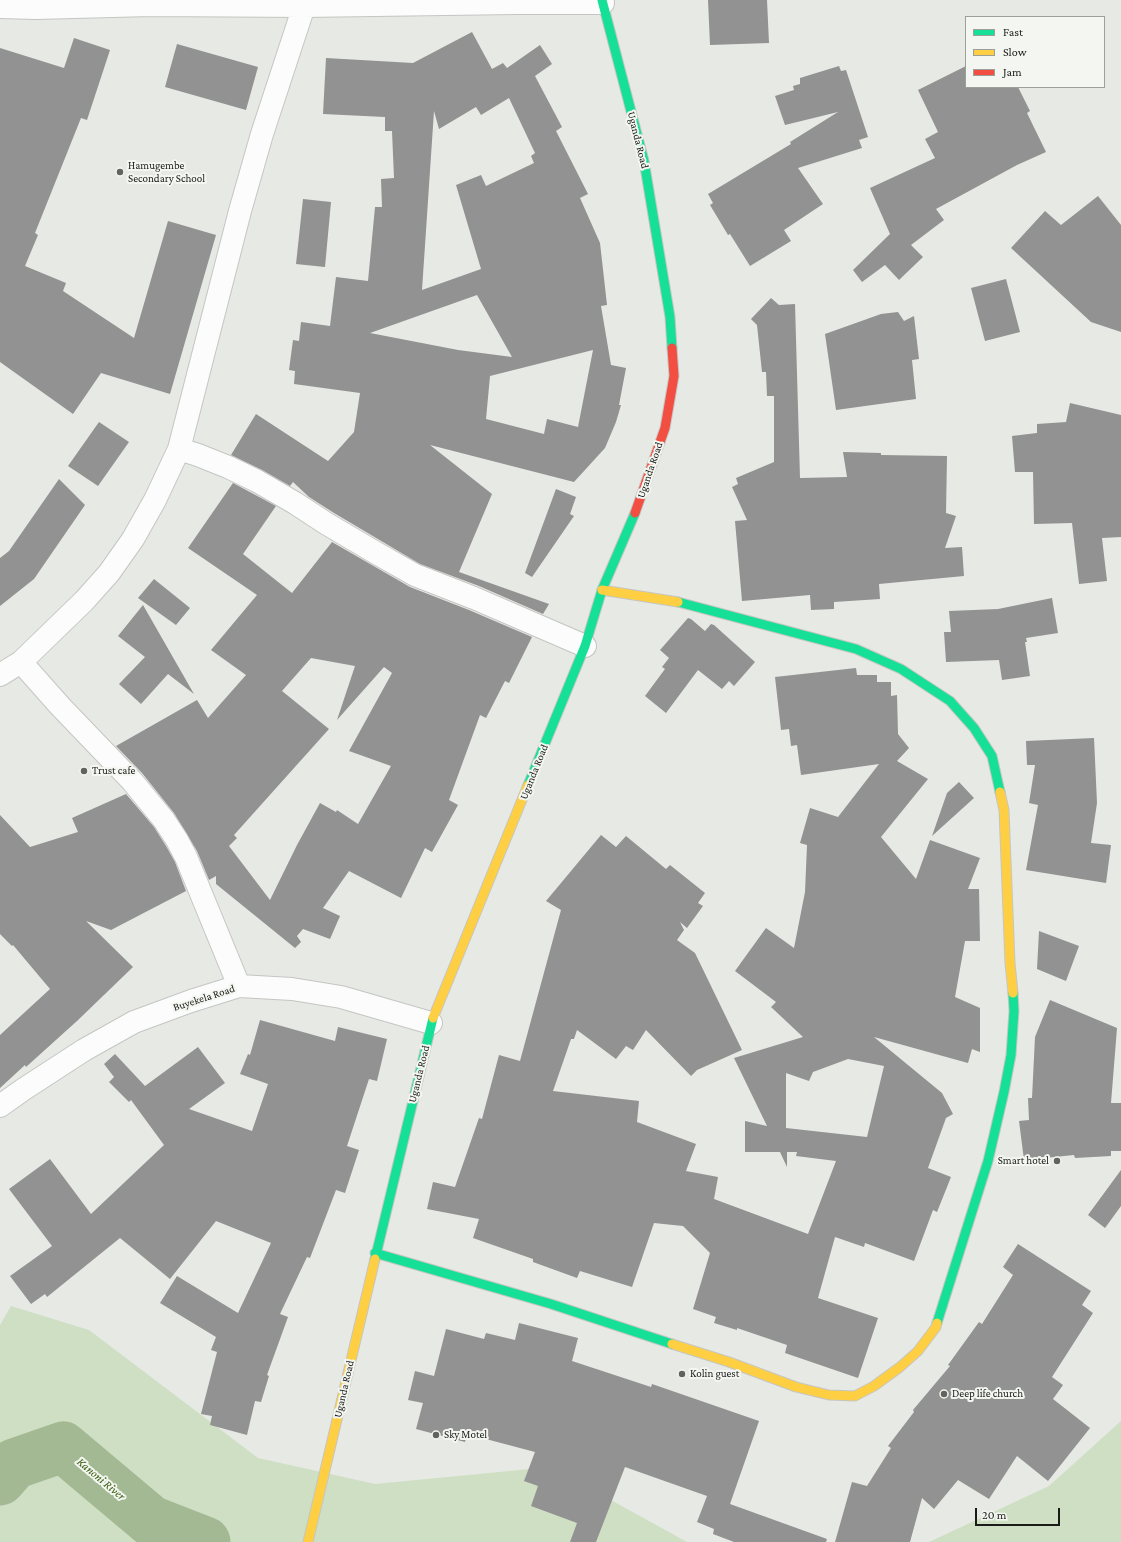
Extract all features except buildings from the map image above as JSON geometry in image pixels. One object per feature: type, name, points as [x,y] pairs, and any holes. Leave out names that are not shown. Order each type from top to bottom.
[{"type":"main road","name":"Uganda Road","points":[[308,1542],[431,1023],[585,646],[602,590],[639,503],[665,428],[674,376],[670,317],[644,161],[602,2]]},
{"type":"main road","points":[[376,1254],[551,1304],[729,1362],[796,1387],[829,1395],[855,1396],[874,1386],[918,1352],[936,1327],[988,1161],[1011,1055],[1014,1011],[1010,963],[1004,810],[992,756],[974,728],[950,701],[901,669],[856,649],[673,601],[602,590]]},
{"type":"street","points":[[0,7],[36,8],[151,5],[304,6],[602,2]]},
{"type":"street","points":[[0,675],[20,662],[84,601],[109,573],[133,539],[155,500],[179,449],[242,204],[262,134],[304,6]]},
{"type":"street","points":[[179,449],[228,467],[256,481],[295,503],[371,551],[415,575],[474,598],[585,646]]},
{"type":"street","points":[[20,662],[132,781],[172,833],[186,858],[239,986]]},
{"type":"street","name":"Buyekela Road","points":[[0,1106],[84,1050],[134,1022],[191,1001],[239,986],[292,989],[340,997],[431,1023]]},
{"type":"green space","points":[[11,1306],[89,1330],[258,1458],[375,1484],[551,1467],[687,1542],[0,1542],[0,1325]]},
{"type":"green space","points":[[1121,1421],[1121,1542],[929,1542],[1049,1486]]},
{"type":"waterway","name":"Kanoni River","points":[[0,1480],[14,1464],[63,1447],[151,1521],[205,1542]]},
{"type":"traffic: fast","points":[[602,0],[644,161],[670,317],[672,348]]},
{"type":"traffic: fast","points":[[528,785],[585,646],[602,590],[635,513]]},
{"type":"traffic: fast","points":[[678,602],[856,649],[901,669],[950,701],[974,728],[992,756],[1000,792]]},
{"type":"traffic: fast","points":[[937,1323],[988,1161],[1004,1092],[1011,1055],[1014,1011],[1013,993]]},
{"type":"traffic: fast","points":[[375,1259],[433,1018]]},
{"type":"traffic: fast","points":[[375,1253],[551,1304],[672,1344]]},
{"type":"traffic: slow","points":[[602,590],[678,602]]},
{"type":"traffic: slow","points":[[433,1018],[528,785]]},
{"type":"traffic: slow","points":[[1000,792],[1004,810],[1010,963],[1013,993]]},
{"type":"traffic: slow","points":[[308,1542],[375,1259]]},
{"type":"traffic: slow","points":[[672,1344],[729,1362],[796,1387],[829,1395],[855,1396],[874,1386],[900,1367],[918,1351],[936,1327],[937,1323]]},
{"type":"traffic: jam","points":[[635,513],[665,428],[674,376],[672,348]]},
{"type":"place","name":"Hamugembe Secondary School","points":[[120,172]]},
{"type":"place","name":"Trust cafe","points":[[84,771]]},
{"type":"place","name":"Smart hotel","points":[[1057,1161]]},
{"type":"place","name":"Kolin guest","points":[[682,1374]]},
{"type":"place","name":"Deep life church","points":[[944,1394]]},
{"type":"place","name":"Sky Motel","points":[[436,1435]]}]
